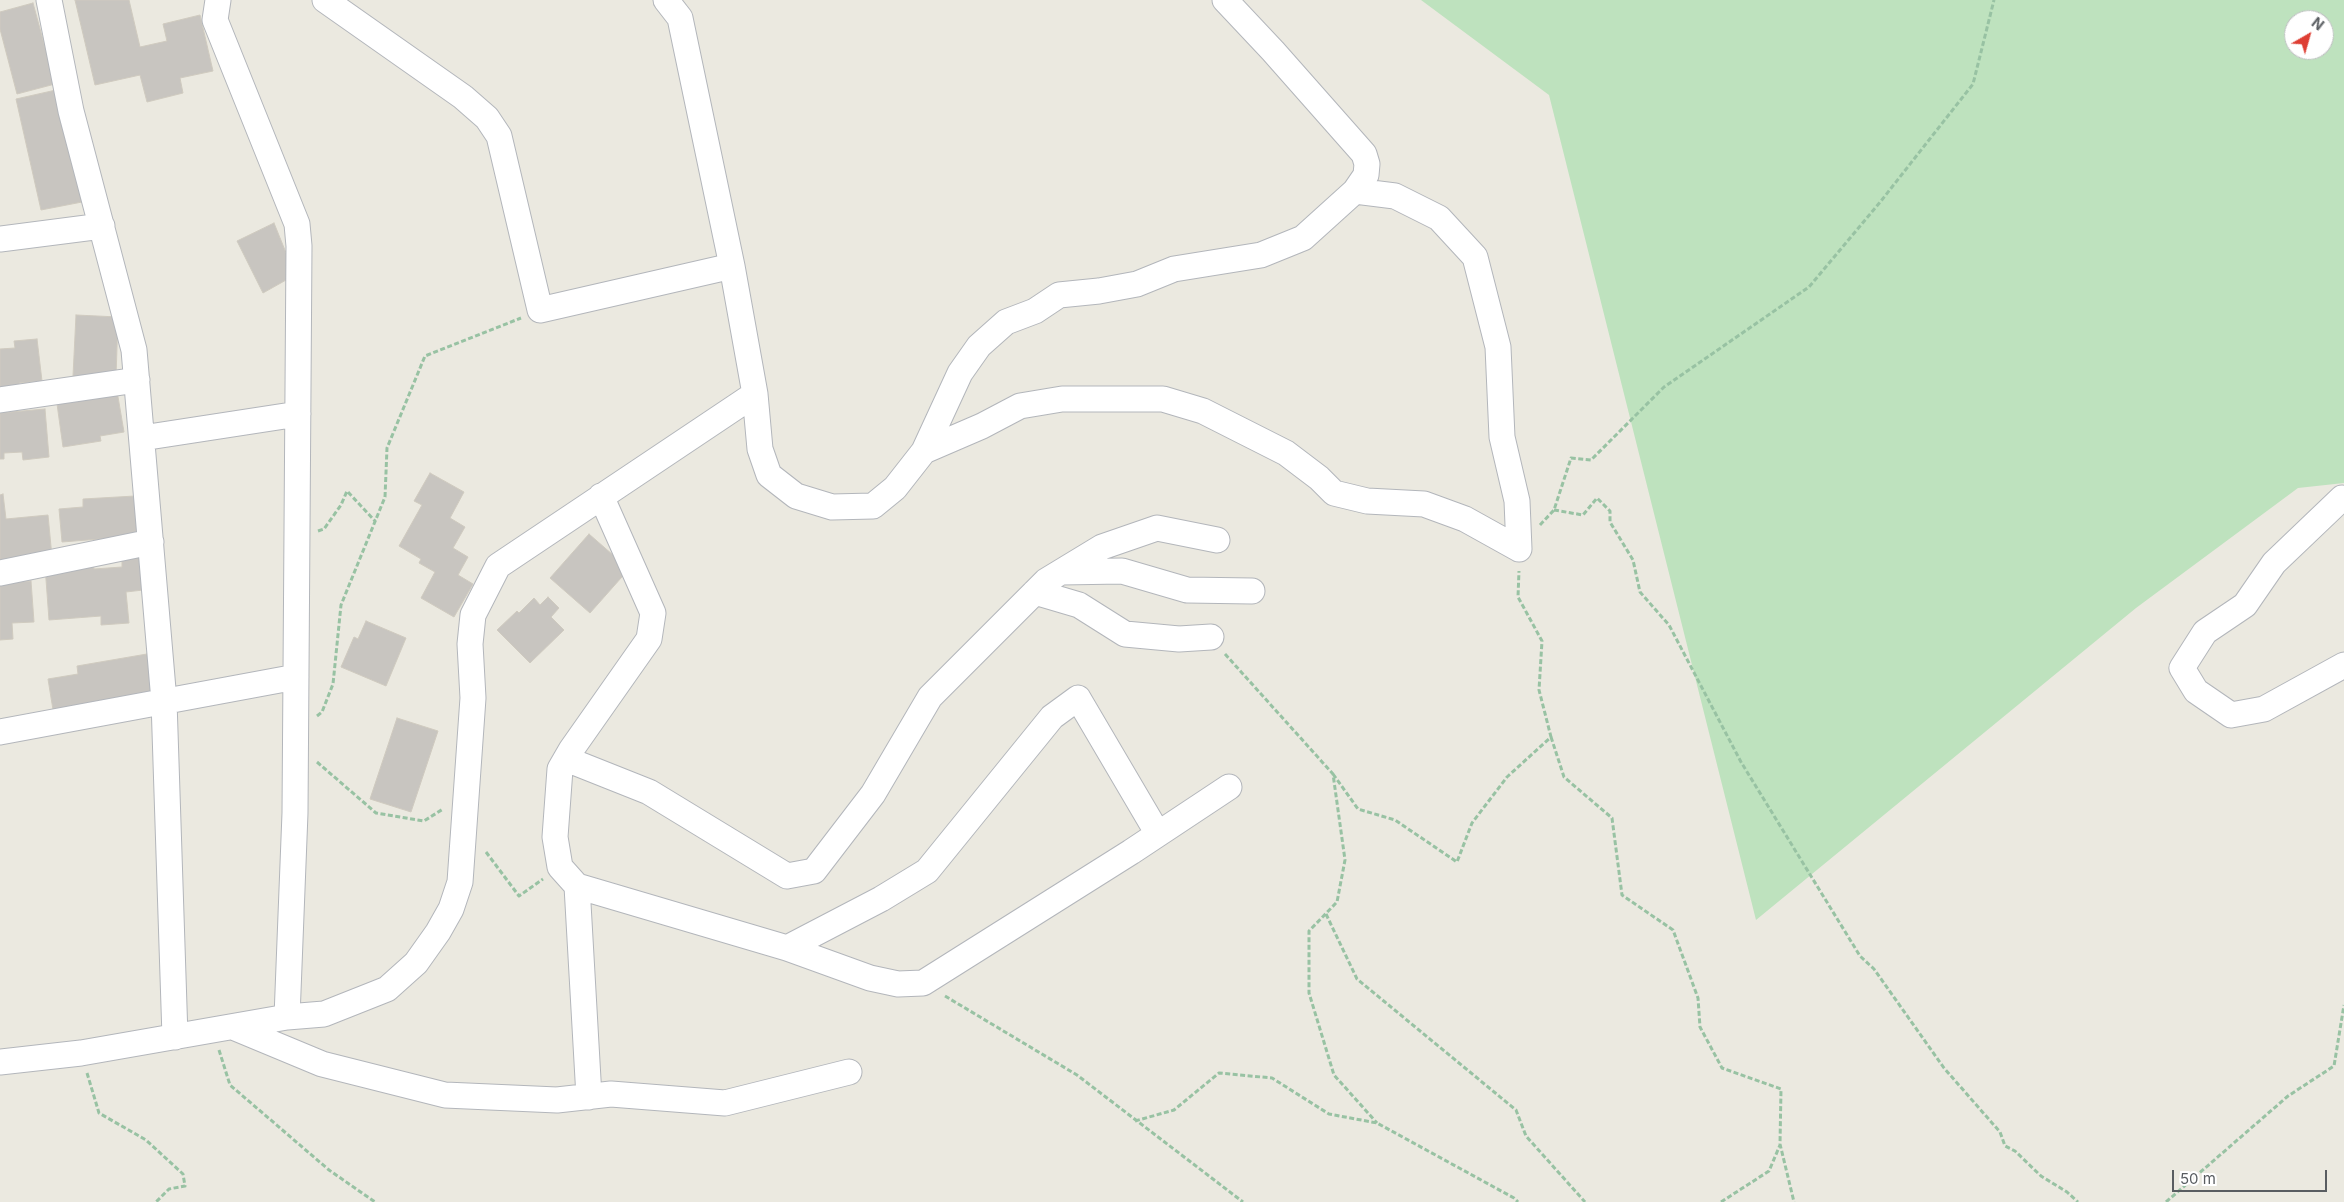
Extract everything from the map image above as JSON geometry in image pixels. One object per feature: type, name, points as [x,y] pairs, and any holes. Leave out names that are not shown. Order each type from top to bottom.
[{"type":"street","points":[[49,0],[71,111],[134,350],[164,700],[176,1037]]},
{"type":"street","points":[[218,0],[215,20],[297,224],[299,246],[296,813],[287,1017]]},
{"type":"street","points":[[325,0],[463,97],[487,118],[499,136],[540,310],[732,266]]},
{"type":"street","points":[[666,0],[680,18],[732,266],[755,394],[760,448],[769,475],[796,496],[832,507],[873,506],[895,488],[924,450],[960,373],[979,346],[1006,322],[1035,311],[1059,295],[1127,286],[1174,269],[1261,255],[1302,238],[1355,191],[1366,175],[1367,164],[1364,154],[1273,50],[1225,0]]},
{"type":"street","points":[[1355,191],[1395,196],[1439,218],[1475,257],[1498,347],[1502,437],[1517,502],[1519,549]]},
{"type":"street","points":[[0,240],[102,226]]},
{"type":"street","points":[[0,400],[137,380]]},
{"type":"street","points":[[0,1062],[81,1053],[287,1017],[324,1014],[387,988],[416,963],[438,932],[451,909],[460,882],[473,698],[470,644],[473,615],[498,566],[755,394]]},
{"type":"street","points":[[924,450],[982,426],[1020,406],[1062,399],[1163,399],[1203,411],[1286,453],[1320,478],[1334,493],[1367,501],[1424,504],[1465,519],[1519,549]]},
{"type":"street","points":[[142,438],[298,414]]},
{"type":"street","points":[[601,496],[653,613],[649,639],[560,769],[555,837],[560,867],[577,886],[787,948],[870,978],[898,984],[923,983],[1230,787]]},
{"type":"street","points":[[2342,498],[2274,563],[2245,605],[2206,632],[2182,668],[2196,690],[2231,716],[2264,709],[2344,665]]},
{"type":"street","points":[[566,759],[649,792],[787,876],[814,871],[873,794],[930,697],[1046,581],[1102,547],[1157,528],[1218,540]]},
{"type":"street","points":[[0,573],[151,542]]},
{"type":"street","points":[[1061,572],[1122,571],[1187,590],[1252,591]]},
{"type":"street","points":[[1035,592],[1079,605],[1125,634],[1179,638],[1211,637]]},
{"type":"street","points":[[0,732],[164,700],[296,677]]},
{"type":"street","points":[[787,948],[881,899],[926,871],[1052,717],[1078,698],[1158,834]]},
{"type":"street","points":[[577,886],[589,1096]]},
{"type":"street","points":[[223,1029],[322,1064],[445,1095],[557,1100],[611,1094],[725,1103],[849,1072]]},
{"type":"path","points":[[1794,1202],[1780,1144],[1781,1089],[1722,1068],[1700,1027],[1698,998],[1673,930],[1622,895],[1612,818],[1564,777],[1539,690],[1542,641],[1518,597],[1519,549],[1554,510],[1571,458],[1591,460],[1664,387],[1809,287],[1881,201],[1973,84],[1994,0]]},
{"type":"path","points":[[466,793],[424,821],[376,813],[296,740],[322,712],[334,684],[341,604],[385,497],[387,448],[426,356],[540,310]]},
{"type":"path","points":[[297,540],[324,529],[341,505],[347,491],[375,521]]},
{"type":"path","points":[[1554,510],[1583,515],[1597,498],[1610,511],[1610,522],[1633,560],[1640,592],[1669,625],[1741,762],[1860,956],[1874,969],[1944,1068],[2000,1132],[2005,1146],[2014,1151],[2041,1176],[2067,1192],[2078,1202]]},
{"type":"path","points":[[1211,637],[1333,774],[1358,809],[1395,820],[1457,862],[1472,823],[1501,785],[1551,737]]},
{"type":"path","points":[[1333,774],[1345,860],[1338,902],[1309,931],[1309,993],[1334,1075],[1377,1123]]},
{"type":"path","points":[[464,824],[519,896],[560,867]]},
{"type":"path","points":[[1326,914],[1357,979],[1516,1110],[1526,1136],[1585,1202]]},
{"type":"path","points":[[923,983],[1078,1075],[1135,1121],[1243,1202]]},
{"type":"path","points":[[2166,1202],[2288,1096],[2334,1066],[2344,1005]]},
{"type":"path","points":[[223,1029],[230,1085],[329,1170],[375,1202]]},
{"type":"path","points":[[81,1053],[99,1113],[146,1140],[183,1174],[185,1186],[170,1189],[156,1202]]},
{"type":"path","points":[[1135,1121],[1174,1110],[1219,1073],[1272,1078],[1329,1114],[1377,1123],[1514,1198],[1518,1202]]},
{"type":"path","points":[[1722,1202],[1770,1171],[1780,1144]]},
{"type":"green space","points":[[1421,0],[2344,0],[2344,483],[2298,488],[2136,608],[1756,920],[1549,95]]},
{"type":"building","points":[[75,0],[129,0],[140,47],[167,41],[163,24],[200,15],[213,71],[180,78],[183,93],[147,102],[140,75],[95,85]]},
{"type":"building","points":[[33,3],[55,84],[17,94],[0,29],[0,12]]},
{"type":"building","points":[[56,90],[82,202],[41,210],[16,99]]},
{"type":"building","points":[[274,223],[295,275],[263,293],[237,241]]},
{"type":"building","points":[[76,315],[118,317],[116,377],[73,376]]},
{"type":"building","points":[[37,339],[42,381],[19,383],[20,394],[0,396],[0,349],[15,348],[14,341]]},
{"type":"building","points":[[117,391],[124,432],[100,436],[101,441],[63,447],[57,404],[95,398]]},
{"type":"building","points":[[45,409],[49,457],[23,460],[22,452],[4,453],[4,459],[0,459],[0,413]]},
{"type":"building","points":[[430,473],[464,492],[450,518],[465,527],[453,548],[468,557],[458,575],[473,584],[454,617],[421,598],[435,572],[419,563],[421,559],[399,546],[422,505],[414,501]]},
{"type":"building","points":[[3,494],[6,519],[48,515],[52,557],[0,562],[0,495]]},
{"type":"building","points":[[135,496],[138,536],[62,542],[59,509],[83,507],[83,499]]},
{"type":"building","points":[[589,534],[629,569],[590,613],[550,578]]},
{"type":"building","points":[[141,555],[143,590],[126,592],[129,623],[101,625],[101,616],[49,620],[45,566],[93,563],[94,569],[122,567],[122,556]]},
{"type":"building","points":[[31,581],[34,622],[12,623],[13,639],[0,640],[0,583]]},
{"type":"building","points":[[548,597],[559,608],[551,617],[564,630],[530,663],[497,630],[517,611],[519,613],[534,598],[540,605]]},
{"type":"building","points":[[366,621],[406,638],[386,686],[341,667],[354,637],[358,639]]},
{"type":"building","points":[[147,654],[154,694],[54,716],[48,679],[78,674],[77,666]]},
{"type":"building","points":[[397,718],[438,731],[411,812],[370,799]]}]
